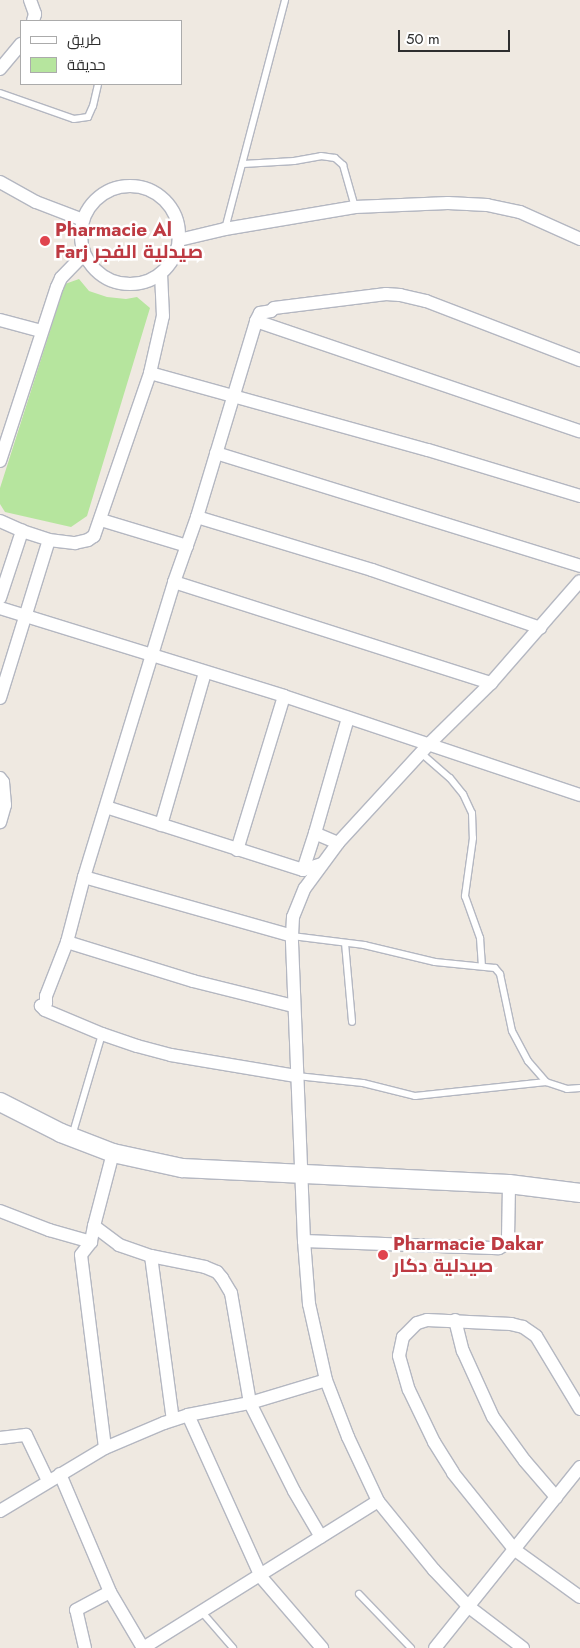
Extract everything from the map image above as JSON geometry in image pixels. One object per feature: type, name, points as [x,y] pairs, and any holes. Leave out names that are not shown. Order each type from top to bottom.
[{"type":"street","points":[[30,0],[35,14],[33,20]]},
{"type":"street","points":[[0,69],[20,45]]},
{"type":"street","points":[[0,182],[36,202],[83,220]]},
{"type":"street","points":[[132,186],[148,189],[162,197],[172,209],[178,224],[179,240],[170,264],[161,274],[148,281],[133,284],[118,283],[104,277],[92,267],[84,254],[81,237],[83,220],[90,206],[102,194],[116,188],[132,186]]},
{"type":"street","points":[[179,240],[225,229],[355,207],[448,203],[487,206],[520,212],[580,239]]},
{"type":"street","points":[[0,461],[41,331],[61,278],[84,254]]},
{"type":"street","points":[[0,520],[22,531],[50,540],[76,543],[88,540],[94,536],[150,373],[164,305],[161,274]]},
{"type":"street","points":[[296,1076],[171,1054],[102,1034],[45,1010],[41,1006],[46,1003],[46,996],[67,942],[84,878],[174,582],[197,517],[256,321],[260,313],[271,311],[274,308],[386,294],[400,295],[426,301],[580,360]]},
{"type":"street","points":[[0,320],[41,331]]},
{"type":"street","points":[[256,321],[580,430]]},
{"type":"street","points":[[150,373],[428,450],[580,496]]},
{"type":"street","points":[[216,453],[580,566]]},
{"type":"street","points":[[197,517],[372,570],[540,628]]},
{"type":"street","points":[[101,520],[187,546]]},
{"type":"street","points":[[0,598],[22,531]]},
{"type":"street","points":[[0,698],[50,540]]},
{"type":"street","points":[[174,582],[491,683]]},
{"type":"street","points":[[523,1648],[469,1607],[428,1564],[378,1501],[348,1437],[326,1380],[309,1304],[304,1241],[293,1006],[292,936],[297,904],[321,864],[338,843],[430,743],[491,683],[580,582]]},
{"type":"street","points":[[0,608],[430,743],[580,795]]},
{"type":"street","points":[[161,825],[205,672]]},
{"type":"street","points":[[237,850],[284,696]]},
{"type":"street","points":[[303,870],[348,718]]},
{"type":"street","points":[[0,778],[3,782],[5,805],[0,822]]},
{"type":"street","points":[[106,807],[303,870],[321,864]]},
{"type":"street","points":[[315,833],[338,843]]},
{"type":"street","points":[[84,878],[292,936]]},
{"type":"street","points":[[67,942],[142,963],[193,981],[293,1006]]},
{"type":"street","points":[[0,1102],[113,1153],[182,1168],[509,1184],[580,1193]]},
{"type":"street","points":[[105,1448],[81,1255],[90,1242],[113,1153]]},
{"type":"street","points":[[304,1241],[499,1248],[506,1244],[508,1238],[509,1184]]},
{"type":"street","points":[[0,1211],[49,1230],[90,1242]]},
{"type":"street","points":[[94,1226],[119,1245],[151,1256],[205,1267],[217,1272],[228,1285],[250,1403],[290,1483],[321,1538]]},
{"type":"street","points":[[151,1256],[173,1420]]},
{"type":"street","points":[[580,1408],[540,1342],[531,1332],[511,1324],[428,1320],[411,1328],[403,1337],[400,1346],[401,1368],[418,1411],[442,1455],[515,1550],[580,1597]]},
{"type":"street","points":[[455,1320],[463,1351],[493,1416],[525,1461],[556,1497]]},
{"type":"street","points":[[0,1511],[105,1448],[173,1420],[188,1415],[250,1403],[326,1380]]},
{"type":"street","points":[[188,1415],[260,1577],[322,1648]]},
{"type":"street","points":[[0,1438],[26,1435],[48,1481]]},
{"type":"street","points":[[435,1648],[580,1467]]},
{"type":"street","points":[[60,1474],[110,1592],[143,1648],[201,1610],[260,1577],[378,1501]]},
{"type":"street","points":[[85,1648],[76,1610],[110,1592]]},
{"type":"lane","points":[[225,229],[285,0]]},
{"type":"lane","points":[[0,93],[74,119],[88,117],[93,106],[98,85]]},
{"type":"lane","points":[[243,164],[294,161],[321,156],[335,158],[342,165],[355,207]]},
{"type":"lane","points":[[421,753],[450,778],[463,794],[472,814],[473,838],[465,896],[480,938],[482,965]]},
{"type":"lane","points":[[292,936],[364,945],[416,959],[491,966],[499,971],[512,1031],[528,1061],[546,1082]]},
{"type":"lane","points":[[345,943],[352,1022]]},
{"type":"lane","points":[[72,1136],[102,1034]]},
{"type":"lane","points":[[296,1076],[368,1084],[415,1096],[546,1082],[566,1089],[580,1088]]},
{"type":"lane","points":[[359,1594],[411,1648]]},
{"type":"lane","points":[[201,1610],[233,1648]]},
{"type":"green space","points":[[79,279],[89,291],[107,297],[126,299],[137,297],[150,308],[87,516],[71,527],[5,512],[0,504],[0,488],[65,284]]},
{"type":"place","name":"Pharmacie Al Farj صيدلية الفجر","points":[[45,241]]},
{"type":"place","name":"Pharmacie Dakar صيدلية دكار","points":[[383,1255]]}]
